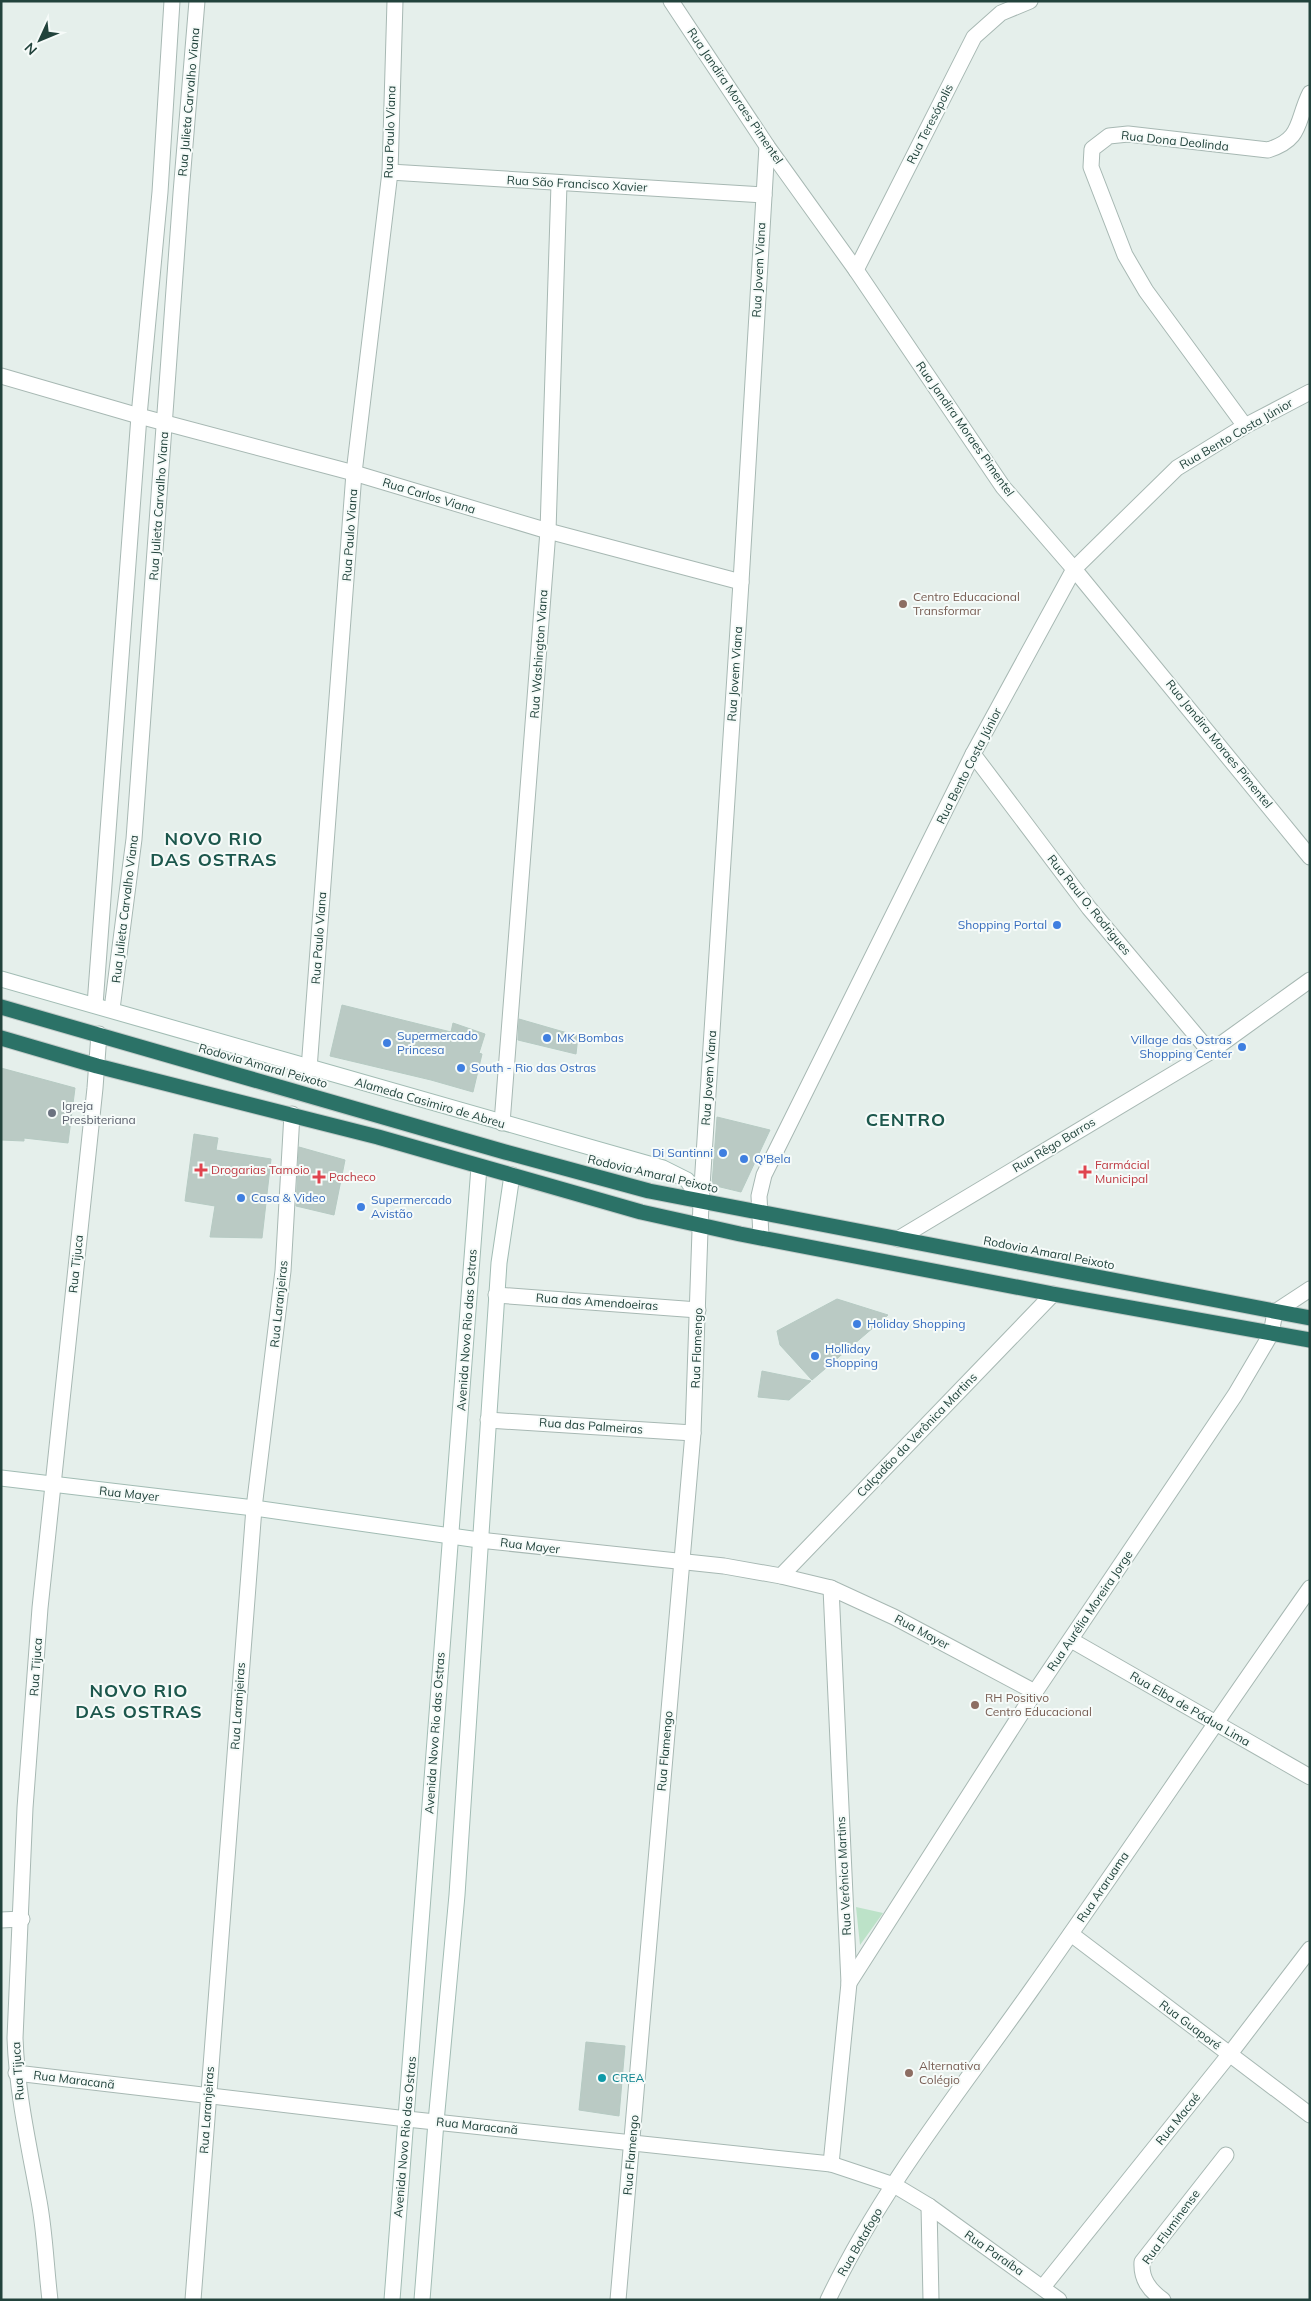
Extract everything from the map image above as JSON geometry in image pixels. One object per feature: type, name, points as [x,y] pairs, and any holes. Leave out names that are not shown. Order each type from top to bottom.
[{"type":"highway","name":"Rodovia Amaral Peixoto","points":[[1,1007],[505,1152],[649,1191],[1310,1318]]},
{"type":"highway","points":[[1,1038],[96,1066],[292,1114],[641,1212],[1053,1294],[1310,1340]]},
{"type":"street","name":"Rua Julieta Carvalho Viana","points":[[95,1005],[139,416],[160,192],[172,1]]},
{"type":"street","name":"Rua Julieta Carvalho Viana","points":[[112,1009],[134,839],[198,1]]},
{"type":"street","name":"Rua Paulo Viana","points":[[309,1069],[354,474],[390,172],[395,1]]},
{"type":"street","name":"Rua Jandira Moraes Pimentel","points":[[671,1],[767,146],[856,270],[1004,487],[1074,569],[1310,857]]},
{"type":"street","name":"Rua Teresópolis","points":[[856,270],[974,37],[1001,13],[1030,1]]},
{"type":"street","name":"Rua Dona Deolinda","points":[[1245,426],[1146,291],[1125,254],[1091,168],[1092,149],[1109,136],[1128,134],[1268,150],[1284,145],[1296,131],[1310,93]]},
{"type":"street","name":"Rua Jovem Viana","points":[[701,1202],[742,582],[767,146]]},
{"type":"street","name":"Rua São Francisco Xavier","points":[[390,172],[559,184],[764,194]]},
{"type":"street","name":"Rua Washington Viana","points":[[502,1123],[548,531],[559,184]]},
{"type":"street","name":"Rua Carlos Viana","points":[[1,376],[139,416],[354,474],[548,531],[742,582]]},
{"type":"street","name":"Rua Bento Costa Júnior","points":[[761,1237],[759,1196],[764,1175],[973,754],[1074,569],[1177,468],[1245,426],[1310,392]]},
{"type":"street","name":"Rua Raul O. Rodrigues","points":[[973,754],[1089,908],[1210,1052]]},
{"type":"street","name":"Alameda Casimiro de Abreu","points":[[1,979],[112,1009],[309,1069],[663,1168],[687,1180],[701,1202]]},
{"type":"street","name":"Rua Rêgo Barros","points":[[898,1239],[1210,1052],[1310,980]]},
{"type":"street","name":"Rua Tijuca","points":[[50,2300],[39,2203],[23,2123],[16,2073],[16,2038],[26,1799],[52,1485],[98,1034]]},
{"type":"street","name":"Rua Laranjeiras","points":[[193,2300],[254,1508],[283,1271],[292,1114]]},
{"type":"street","name":"Avenida Novo Rio das Ostras","points":[[392,2300],[479,1167]]},
{"type":"street","points":[[422,2300],[458,1885],[496,1295],[512,1175]]},
{"type":"street","name":"Rua Flamengo","points":[[618,2300],[693,1433],[701,1202]]},
{"type":"street","points":[[1274,1312],[1310,1289]]},
{"type":"street","name":"Calçadão da Verônica Martins","points":[[781,1576],[1053,1294]]},
{"type":"street","name":"Rua das Amendoeiras","points":[[496,1295],[698,1310]]},
{"type":"street","name":"Rua Aurélia Moreira Jorge","points":[[849,1983],[1035,1692],[1235,1394],[1270,1334],[1274,1312]]},
{"type":"street","name":"Rua das Palmeiras","points":[[488,1420],[693,1433]]},
{"type":"street","name":"Rua Mayer","points":[[1,1478],[254,1508],[479,1540],[681,1563],[724,1566],[781,1576],[831,1588],[894,1617],[1035,1692]]},
{"type":"street","name":"Rua Verônica Martins","points":[[831,1588],[849,1983],[831,2164]]},
{"type":"street","name":"Rua Araruama","points":[[894,2185],[1071,1934],[1214,1723],[1310,1588]]},
{"type":"street","name":"Rua Elba de Pádua Lima","points":[[1071,1640],[1310,1777]]},
{"type":"street","points":[[1,1920],[22,1919]]},
{"type":"street","name":"Rua Guaporé","points":[[1071,1934],[1229,2055],[1310,2114]]},
{"type":"street","name":"Rua Macaé","points":[[1043,2288],[1229,2055],[1310,1949]]},
{"type":"street","name":"Rua Maracanã","points":[[16,2073],[407,2119],[831,2164],[894,2185],[929,2206]]},
{"type":"street","name":"Rua Fluminense","points":[[1162,2300],[1146,2283],[1141,2274],[1142,2262],[1226,2155]]},
{"type":"street","name":"Rua Botafogo","points":[[828,2300],[844,2265],[894,2185]]},
{"type":"street","points":[[929,2206],[931,2300]]},
{"type":"street","name":"Rua Paraíba","points":[[929,2206],[1059,2300]]},
{"type":"green space","points":[[856,1907],[883,1913],[860,1945]]},
{"type":"building","name":"Supermercado Princesa","points":[[342,1005],[451,1032],[453,1023],[485,1034],[479,1053],[482,1054],[473,1092],[330,1056]]},
{"type":"building","name":"MK Bombas","points":[[519,1019],[578,1036],[576,1054],[518,1040]]},
{"type":"building","points":[[1,1068],[75,1088],[68,1143],[24,1138],[24,1141],[1,1140]]},
{"type":"building","points":[[717,1117],[770,1130],[741,1192],[712,1185]]},
{"type":"building","name":"Casa & Video","points":[[194,1134],[218,1138],[216,1150],[271,1159],[262,1238],[210,1237],[215,1206],[185,1201]]},
{"type":"building","name":"Pacheco","points":[[299,1147],[345,1160],[334,1215],[296,1206]]},
{"type":"building","name":"Holliday Shopping","points":[[837,1299],[888,1315],[812,1380],[780,1345],[777,1331]]},
{"type":"building","points":[[762,1371],[811,1381],[789,1400],[758,1397]]},
{"type":"building","name":"CREA","points":[[586,2042],[625,2046],[619,2116],[579,2110]]},
{"type":"place","name":"Centro Educacional Transformar","points":[[903,604]]},
{"type":"place","name":"Shopping Portal","points":[[1057,925]]},
{"type":"place","name":"MK Bombas","points":[[547,1038]]},
{"type":"place","name":"Supermercado Princesa","points":[[387,1043]]},
{"type":"place","name":"Village das Ostras Shopping Center","points":[[1242,1047]]},
{"type":"place","name":"South - Rio das Ostras","points":[[461,1068]]},
{"type":"place","name":"Igreja Presbiteriana","points":[[52,1113]]},
{"type":"place","name":"Di Santinni","points":[[723,1153]]},
{"type":"place","name":"Q'Bela","points":[[744,1159]]},
{"type":"place","name":"Drogarias Tamoio","points":[[201,1170]]},
{"type":"place","name":"Farmácial Municipal","points":[[1085,1172]]},
{"type":"place","name":"Pacheco","points":[[319,1177]]},
{"type":"place","name":"Casa & Video","points":[[241,1198]]},
{"type":"place","name":"Supermercado Avistão","points":[[361,1207]]},
{"type":"place","name":"Holiday Shopping","points":[[857,1324]]},
{"type":"place","name":"Holliday Shopping","points":[[815,1356]]},
{"type":"place","name":"RH Positivo Centro Educacional","points":[[975,1705]]},
{"type":"place","name":"Alternativa Colégio","points":[[909,2073]]},
{"type":"place","name":"CREA","points":[[602,2078]]},
{"type":"district","name":"NOVO RIO DAS OSTRAS","points":[[214,850]]},
{"type":"district","name":"CENTRO","points":[[906,1120]]},
{"type":"district","name":"NOVO RIO DAS OSTRAS","points":[[139,1701]]}]
